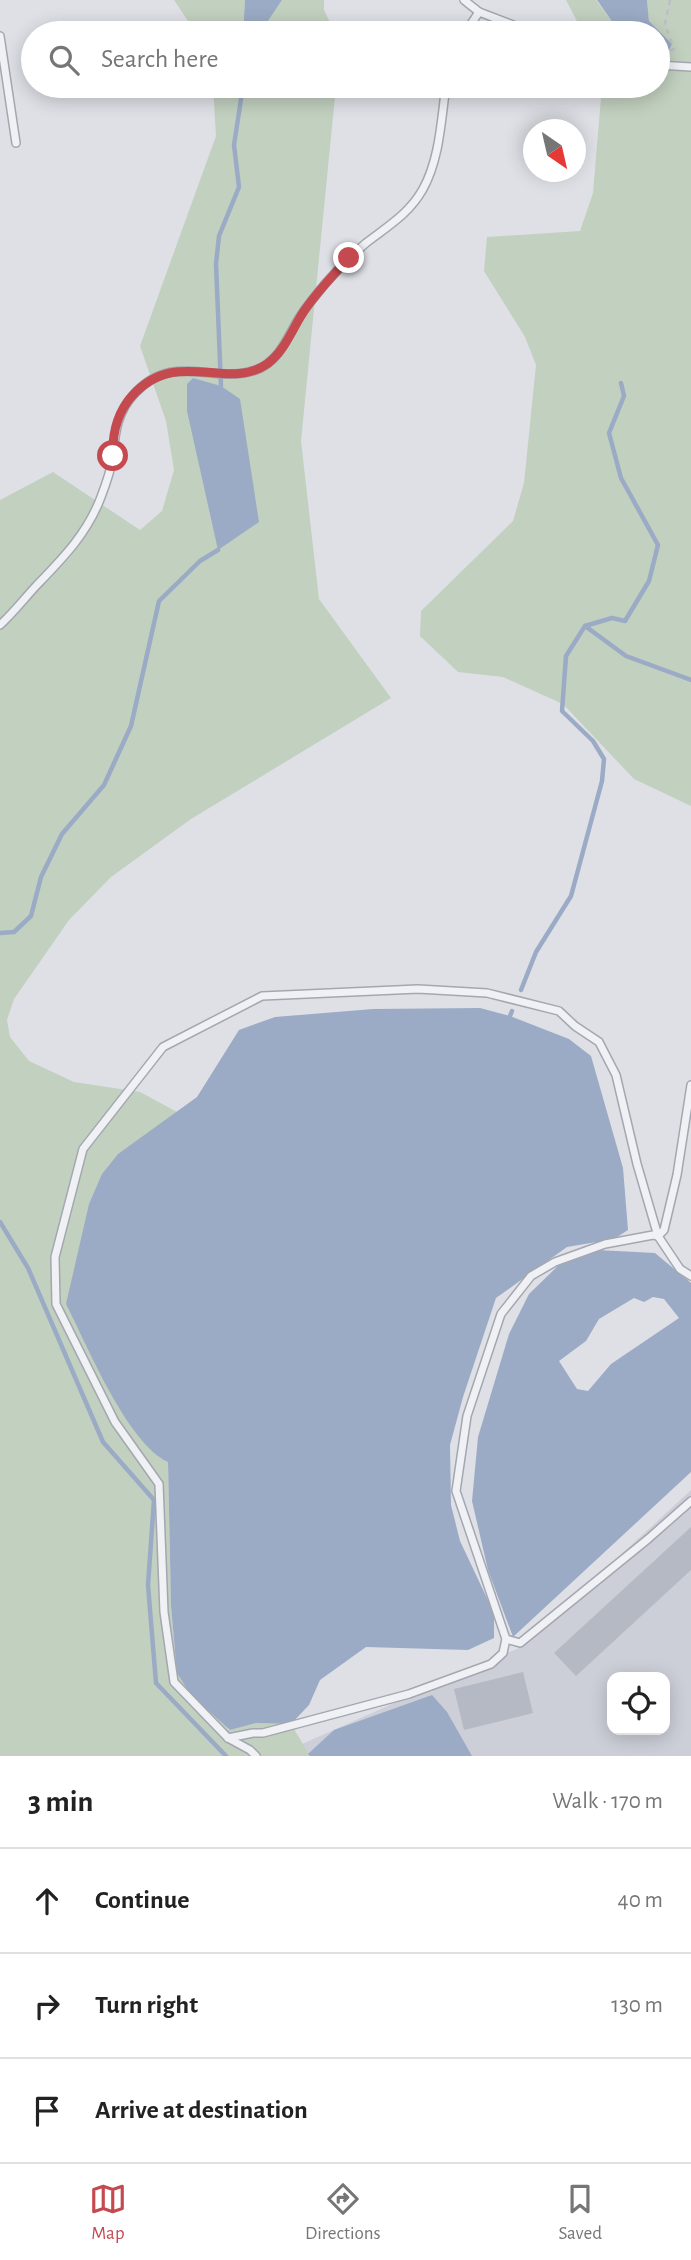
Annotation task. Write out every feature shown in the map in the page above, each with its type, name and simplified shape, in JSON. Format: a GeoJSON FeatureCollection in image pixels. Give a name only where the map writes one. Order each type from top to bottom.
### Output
{"type":"FeatureCollection","features":[{"type":"Feature","properties":{"kind":"lane"},"geometry":{"type":"LineString","coordinates":[[464,0],[479,12],[503,21]]}},
{"type":"Feature","properties":{"kind":"lane"},"geometry":{"type":"LineString","coordinates":[[473,21],[479,12]]}},
{"type":"Feature","properties":{"kind":"lane"},"geometry":{"type":"LineString","coordinates":[[0,36],[16,143]]}},
{"type":"Feature","properties":{"kind":"lane"},"geometry":{"type":"LineString","coordinates":[[670,66],[691,67]]}},
{"type":"Feature","properties":{"kind":"lane"},"geometry":{"type":"LineString","coordinates":[[0,625],[60,564],[87,527],[105,485],[113,456],[117,422],[121,411],[135,393],[153,379],[174,370],[242,372],[257,369],[270,362],[285,345],[309,304],[332,276],[358,250],[394,224],[421,192],[433,164],[444,98]]}},
{"type":"Feature","properties":{"kind":"lane"},"geometry":{"type":"LineString","coordinates":[[256,1756],[228,1738],[174,1682],[164,1612],[159,1484],[116,1422],[56,1304],[55,1257],[83,1149],[163,1047],[262,996],[418,989],[487,993],[559,1011],[599,1042],[616,1075],[637,1164],[659,1236],[680,1269],[691,1276]]}},
{"type":"Feature","properties":{"kind":"lane"},"geometry":{"type":"LineString","coordinates":[[659,1236],[664,1230],[677,1175],[691,1085]]}},
{"type":"Feature","properties":{"kind":"lane"},"geometry":{"type":"LineString","coordinates":[[228,1738],[323,1719],[409,1694],[491,1664],[503,1653],[506,1639],[456,1491],[467,1416],[501,1314],[531,1276],[555,1262],[605,1244],[659,1236]]}},
{"type":"Feature","properties":{"kind":"lane"},"geometry":{"type":"LineString","coordinates":[[506,1639],[520,1643],[546,1624],[691,1501]]}},
{"type":"Feature","properties":{"kind":"path"},"geometry":{"type":"LineString","coordinates":[[666,21],[670,0]]}},
{"type":"Feature","properties":{"kind":"shaded area"},"geometry":{"type":"Polygon","coordinates":[[[691,1490],[691,1756],[275,1756],[521,1647],[691,1490]]]}},
{"type":"Feature","properties":{"kind":"green space"},"geometry":{"type":"Polygon","coordinates":[[[174,0],[245,0],[244,21],[188,21],[174,0]]]}},
{"type":"Feature","properties":{"kind":"green space"},"geometry":{"type":"Polygon","coordinates":[[[282,0],[324,0],[324,10],[329,21],[268,21],[282,0]]]}},
{"type":"Feature","properties":{"kind":"green space"},"geometry":{"type":"Polygon","coordinates":[[[566,0],[596,0],[611,21],[577,21],[566,0]]]}},
{"type":"Feature","properties":{"kind":"green space"},"geometry":{"type":"Polygon","coordinates":[[[647,0],[691,0],[691,806],[634,779],[563,704],[503,677],[458,672],[420,636],[421,611],[513,521],[524,483],[536,365],[525,337],[484,271],[487,237],[580,231],[593,193],[601,98],[670,98],[670,21],[649,21],[647,0]]]}},
{"type":"Feature","properties":{"kind":"green space"},"geometry":{"type":"Polygon","coordinates":[[[214,98],[335,98],[301,441],[319,599],[391,698],[191,819],[111,877],[69,920],[14,999],[7,1020],[10,1037],[29,1061],[74,1082],[140,1092],[179,1113],[118,1154],[168,1462],[171,1606],[175,1650],[229,1730],[256,1723],[291,1724],[310,1756],[0,1756],[0,500],[53,472],[140,530],[162,511],[174,470],[166,421],[140,346],[216,136],[214,98]]]}},
{"type":"Feature","properties":{"kind":"water"},"geometry":{"type":"Polygon","coordinates":[[[245,0],[282,0],[268,21],[244,21],[245,0]]]}},
{"type":"Feature","properties":{"kind":"water"},"geometry":{"type":"Polygon","coordinates":[[[597,0],[647,0],[649,21],[612,21],[597,0]]]}},
{"type":"Feature","properties":{"kind":"water"},"geometry":{"type":"Polygon","coordinates":[[[193,378],[221,386],[240,399],[259,522],[218,550],[187,411],[187,384],[193,378]]]}},
{"type":"Feature","properties":{"kind":"water"},"geometry":{"type":"Polygon","coordinates":[[[480,1008],[510,1016],[569,1039],[591,1056],[623,1168],[628,1230],[614,1239],[567,1247],[496,1298],[463,1397],[450,1445],[451,1505],[460,1541],[494,1613],[494,1638],[468,1650],[366,1647],[320,1680],[309,1705],[291,1724],[256,1723],[230,1730],[191,1695],[177,1673],[171,1606],[168,1462],[138,1435],[123,1414],[66,1304],[89,1204],[102,1174],[118,1154],[197,1097],[239,1030],[275,1017],[373,1009],[480,1008]]]}},
{"type":"Feature","properties":{"kind":"water"},"geometry":{"type":"Polygon","coordinates":[[[597,1250],[655,1253],[691,1283],[691,1472],[513,1637],[488,1570],[472,1501],[478,1437],[509,1334],[529,1294],[564,1260],[597,1250]],[[653,1297],[644,1302],[634,1298],[599,1319],[586,1341],[559,1361],[577,1389],[588,1391],[611,1364],[679,1318],[664,1299],[653,1297]]]}},
{"type":"Feature","properties":{"kind":"water"},"geometry":{"type":"Polygon","coordinates":[[[432,1695],[447,1712],[472,1756],[308,1754],[334,1730],[432,1695]]]}},
{"type":"Feature","properties":{"kind":"building"},"geometry":{"type":"Polygon","coordinates":[[[691,1527],[691,1570],[576,1676],[554,1653],[691,1527]]]}},
{"type":"Feature","properties":{"kind":"building"},"geometry":{"type":"Polygon","coordinates":[[[523,1672],[533,1713],[464,1730],[454,1689],[523,1672]]]}},
{"type":"Feature","properties":{"kind":"waterway"},"geometry":{"type":"LineString","coordinates":[[221,386],[216,264],[219,236],[239,187],[234,145],[241,98]]}},
{"type":"Feature","properties":{"kind":"waterway"},"geometry":{"type":"LineString","coordinates":[[521,990],[536,952],[571,896],[602,781],[604,759],[593,741],[562,711],[566,656],[585,626],[612,618],[625,621],[649,581],[658,545],[621,478],[609,433],[624,396],[621,383]]}},
{"type":"Feature","properties":{"kind":"waterway"},"geometry":{"type":"LineString","coordinates":[[0,933],[14,932],[31,916],[41,877],[62,834],[104,785],[131,726],[159,601],[200,561],[218,550]]}},
{"type":"Feature","properties":{"kind":"waterway"},"geometry":{"type":"LineString","coordinates":[[585,626],[626,656],[691,680]]}},
{"type":"Feature","properties":{"kind":"waterway"},"geometry":{"type":"LineString","coordinates":[[510,1016],[512,1011]]}},
{"type":"Feature","properties":{"kind":"waterway"},"geometry":{"type":"LineString","coordinates":[[0,1222],[28,1268],[103,1442],[154,1500],[148,1585],[156,1683],[226,1756]]}},
{"type":"Feature","properties":{"kind":"route"},"geometry":{"type":"LineString","coordinates":[[113,456],[114,433],[121,411],[143,385],[174,370],[242,372],[257,369],[270,362],[285,345],[309,304],[349,258]]}}]}
